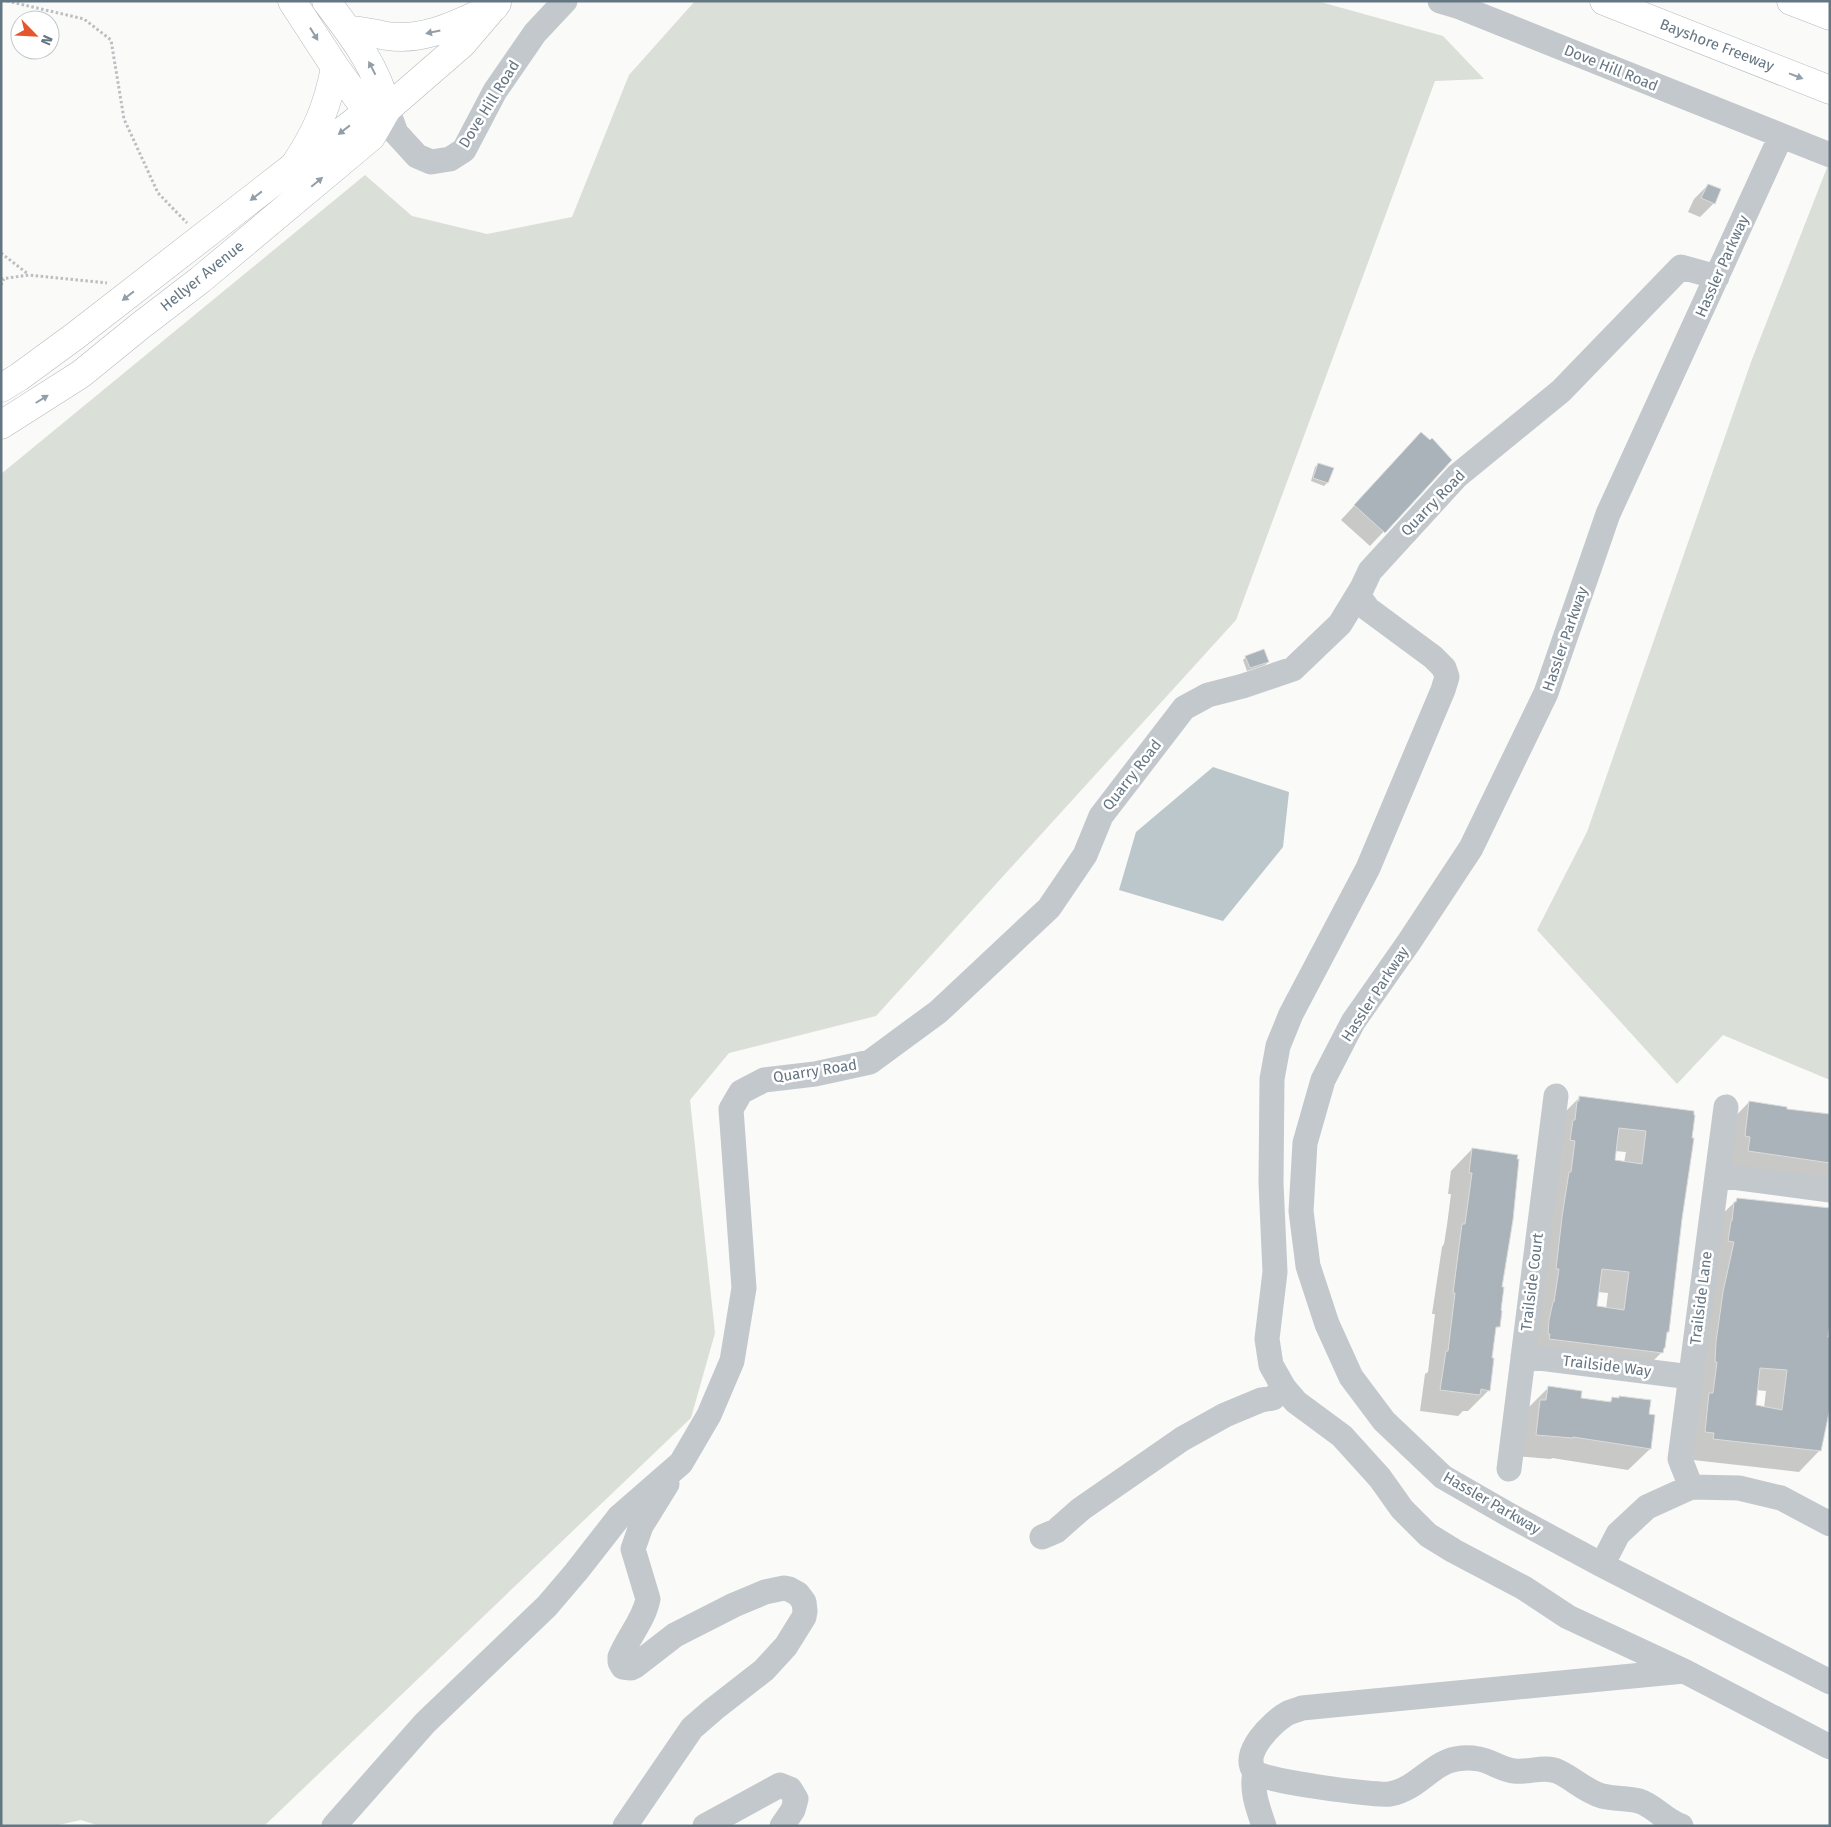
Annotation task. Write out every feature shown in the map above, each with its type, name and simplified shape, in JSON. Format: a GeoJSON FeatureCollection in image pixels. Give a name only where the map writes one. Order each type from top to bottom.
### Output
{"type":"FeatureCollection","features":[{"type":"Feature","properties":{"kind":"main road"},"geometry":{"type":"LineString","coordinates":[[292,1],[335,67],[362,104],[387,109],[382,88],[367,59],[326,1]]}},
{"type":"Feature","properties":{"kind":"main road","name":"Bayshore Freeway"},"geometry":{"type":"LineString","coordinates":[[1604,1],[1830,90]]}},
{"type":"Feature","properties":{"kind":"main road"},"geometry":{"type":"LineString","coordinates":[[1791,1],[1830,16]]}},
{"type":"Feature","properties":{"kind":"main road"},"geometry":{"type":"LineString","coordinates":[[348,30],[363,30],[387,36],[409,37],[448,29],[496,4]]}},
{"type":"Feature","properties":{"kind":"main road","name":"Hellyer Avenue"},"geometry":{"type":"LineString","coordinates":[[1,425],[81,374],[200,280],[370,137],[387,109],[462,44],[496,4]]}},
{"type":"Feature","properties":{"kind":"main road"},"geometry":{"type":"LineString","coordinates":[[294,166],[320,123],[330,94],[335,67]]}},
{"type":"Feature","properties":{"kind":"main road","name":"Hellyer Avenue"},"geometry":{"type":"LineString","coordinates":[[1,388],[75,336],[294,166],[317,151],[358,119],[387,109]]}},
{"type":"Feature","properties":{"kind":"street","name":"Dove Hill Road"},"geometry":{"type":"LineString","coordinates":[[387,109],[396,134],[417,156],[431,162],[450,158],[464,150],[495,91],[534,33],[565,1]]}},
{"type":"Feature","properties":{"kind":"street","name":"Dove Hill Road"},"geometry":{"type":"LineString","coordinates":[[1440,1],[1457,6],[1830,155]]}},
{"type":"Feature","properties":{"kind":"street","name":"Hassler Parkway"},"geometry":{"type":"LineString","coordinates":[[1781,136],[1608,514],[1546,693],[1470,848],[1409,942],[1353,1022],[1323,1080],[1305,1143],[1301,1211],[1308,1266],[1327,1324],[1351,1377],[1384,1421],[1442,1477],[1602,1565],[1830,1682]]}},
{"type":"Feature","properties":{"kind":"street","name":"Quarry Road"},"geometry":{"type":"LineString","coordinates":[[625,1826],[692,1728],[775,1659],[790,1640],[805,1612],[804,1602],[794,1592],[784,1588],[765,1592],[734,1605],[675,1635],[635,1666],[626,1668],[620,1662],[620,1657],[646,1607],[647,1593],[633,1549],[641,1526],[709,1415],[732,1361],[744,1288],[731,1109],[741,1092],[764,1080],[815,1074],[870,1062],[938,1012],[1049,908],[1085,855],[1101,816],[1184,708],[1208,695],[1243,686],[1293,669],[1363,602],[1370,571],[1457,476],[1561,391],[1681,267],[1717,277]]}},
{"type":"Feature","properties":{"kind":"street"},"geometry":{"type":"LineString","coordinates":[[1363,602],[1444,668],[1447,677],[1444,690],[1368,868],[1292,1014],[1278,1046],[1272,1079],[1271,1183],[1274,1272],[1267,1339],[1271,1365],[1284,1388],[1296,1402],[1342,1436],[1380,1478],[1402,1509],[1428,1536],[1524,1588],[1568,1616],[1624,1641],[1830,1747]]}},
{"type":"Feature","properties":{"kind":"street","name":"Trailside Court"},"geometry":{"type":"LineString","coordinates":[[1509,1469],[1556,1096]]}},
{"type":"Feature","properties":{"kind":"street","name":"Trailside Lane"},"geometry":{"type":"LineString","coordinates":[[1691,1487],[1680,1460],[1726,1107]]}},
{"type":"Feature","properties":{"kind":"street"},"geometry":{"type":"LineString","coordinates":[[1717,1175],[1830,1190]]}},
{"type":"Feature","properties":{"kind":"street","name":"Trailside Way"},"geometry":{"type":"LineString","coordinates":[[1523,1356],[1691,1377]]}},
{"type":"Feature","properties":{"kind":"street"},"geometry":{"type":"LineString","coordinates":[[1042,1537],[1056,1531],[1082,1509],[1182,1439],[1225,1415],[1261,1400],[1273,1398],[1284,1388]]}},
{"type":"Feature","properties":{"kind":"street"},"geometry":{"type":"LineString","coordinates":[[334,1826],[425,1723],[547,1606],[619,1517],[681,1463]]}},
{"type":"Feature","properties":{"kind":"street"},"geometry":{"type":"LineString","coordinates":[[1602,1565],[1618,1534],[1647,1507],[1691,1487],[1739,1488],[1780,1498],[1830,1524]]}},
{"type":"Feature","properties":{"kind":"street"},"geometry":{"type":"LineString","coordinates":[[1681,1826],[1639,1801],[1602,1796],[1586,1790],[1558,1772],[1543,1768],[1530,1771],[1513,1771],[1480,1759],[1464,1758],[1449,1760],[1433,1768],[1419,1780],[1389,1794],[1312,1786],[1262,1777],[1255,1772],[1251,1764],[1252,1753],[1258,1742],[1278,1720],[1288,1713],[1302,1708],[1684,1671]]}},
{"type":"Feature","properties":{"kind":"street"},"geometry":{"type":"LineString","coordinates":[[1255,1772],[1253,1782],[1254,1798],[1264,1826]]}},
{"type":"Feature","properties":{"kind":"street"},"geometry":{"type":"LineString","coordinates":[[705,1826],[780,1785],[790,1789],[796,1799],[793,1810],[782,1826]]}},
{"type":"Feature","properties":{"kind":"path"},"geometry":{"type":"LineString","coordinates":[[7,1],[84,19],[111,40],[124,119],[158,193],[188,223]]}},
{"type":"Feature","properties":{"kind":"path"},"geometry":{"type":"LineString","coordinates":[[1,253],[29,275]]}},
{"type":"Feature","properties":{"kind":"path"},"geometry":{"type":"LineString","coordinates":[[1,285],[3,279],[29,275],[108,283],[110,285]]}},
{"type":"Feature","properties":{"kind":"shaded area"},"geometry":{"type":"Polygon","coordinates":[[[695,1],[1317,1],[1443,36],[1484,79],[1435,81],[1236,620],[876,1016],[729,1053],[690,1100],[715,1333],[691,1418],[264,1826],[100,1826],[81,1820],[54,1826],[1,1826],[1,474],[365,175],[412,216],[487,234],[572,217],[629,75],[695,1]]]}},
{"type":"Feature","properties":{"kind":"shaded area"},"geometry":{"type":"Polygon","coordinates":[[[1830,160],[1830,1080],[1723,1035],[1677,1084],[1537,930],[1587,832],[1751,362],[1830,160]]]}},
{"type":"Feature","properties":{"kind":"shaded area"},"geometry":{"type":"Polygon","coordinates":[[[1213,767],[1289,792],[1283,847],[1223,921],[1119,890],[1136,832],[1213,767]]]}},
{"type":"Feature","properties":{"kind":"building"},"geometry":{"type":"Polygon","coordinates":[[[1708,184],[1721,189],[1715,204],[1701,198],[1708,184]]]}},
{"type":"Feature","properties":{"kind":"building"},"geometry":{"type":"Polygon","coordinates":[[[1421,432],[1430,440],[1432,438],[1452,460],[1385,533],[1354,505],[1421,432]]]}},
{"type":"Feature","properties":{"kind":"building"},"geometry":{"type":"Polygon","coordinates":[[[1318,463],[1334,468],[1328,483],[1313,478],[1318,463]]]}},
{"type":"Feature","properties":{"kind":"building"},"geometry":{"type":"Polygon","coordinates":[[[1264,649],[1269,662],[1250,668],[1245,656],[1264,649]]]}},
{"type":"Feature","properties":{"kind":"building"},"geometry":{"type":"Polygon","coordinates":[[[1579,1096],[1694,1111],[1692,1138],[1694,1138],[1682,1219],[1669,1332],[1667,1332],[1663,1353],[1549,1339],[1549,1320],[1559,1269],[1556,1269],[1562,1217],[1575,1141],[1570,1140],[1577,1101],[1579,1101],[1579,1096]],[[1619,1128],[1615,1160],[1642,1164],[1646,1131],[1619,1128]],[[1602,1269],[1597,1306],[1624,1310],[1629,1272],[1602,1269]]]}},
{"type":"Feature","properties":{"kind":"building"},"geometry":{"type":"Polygon","coordinates":[[[1749,1101],[1787,1107],[1787,1109],[1830,1114],[1830,1163],[1748,1151],[1750,1137],[1745,1136],[1749,1101]]]}},
{"type":"Feature","properties":{"kind":"building"},"geometry":{"type":"Polygon","coordinates":[[[1472,1148],[1518,1155],[1517,1159],[1519,1159],[1513,1220],[1502,1287],[1504,1287],[1500,1327],[1496,1327],[1492,1358],[1494,1358],[1490,1391],[1481,1389],[1480,1395],[1440,1390],[1446,1351],[1448,1351],[1462,1224],[1465,1224],[1472,1173],[1469,1173],[1472,1148]]]}},
{"type":"Feature","properties":{"kind":"building"},"geometry":{"type":"Polygon","coordinates":[[[1737,1198],[1830,1208],[1830,1324],[1828,1337],[1830,1337],[1830,1408],[1821,1451],[1713,1439],[1714,1433],[1705,1432],[1709,1393],[1713,1393],[1717,1362],[1715,1362],[1716,1342],[1723,1292],[1734,1242],[1728,1241],[1734,1202],[1736,1202],[1737,1198]],[[1760,1368],[1756,1405],[1782,1410],[1787,1370],[1760,1368]]]}},
{"type":"Feature","properties":{"kind":"building"},"geometry":{"type":"Polygon","coordinates":[[[1548,1386],[1582,1391],[1581,1398],[1611,1402],[1612,1397],[1619,1398],[1619,1396],[1651,1400],[1649,1414],[1655,1415],[1651,1449],[1573,1437],[1536,1435],[1540,1400],[1546,1400],[1548,1386]]]}}]}
